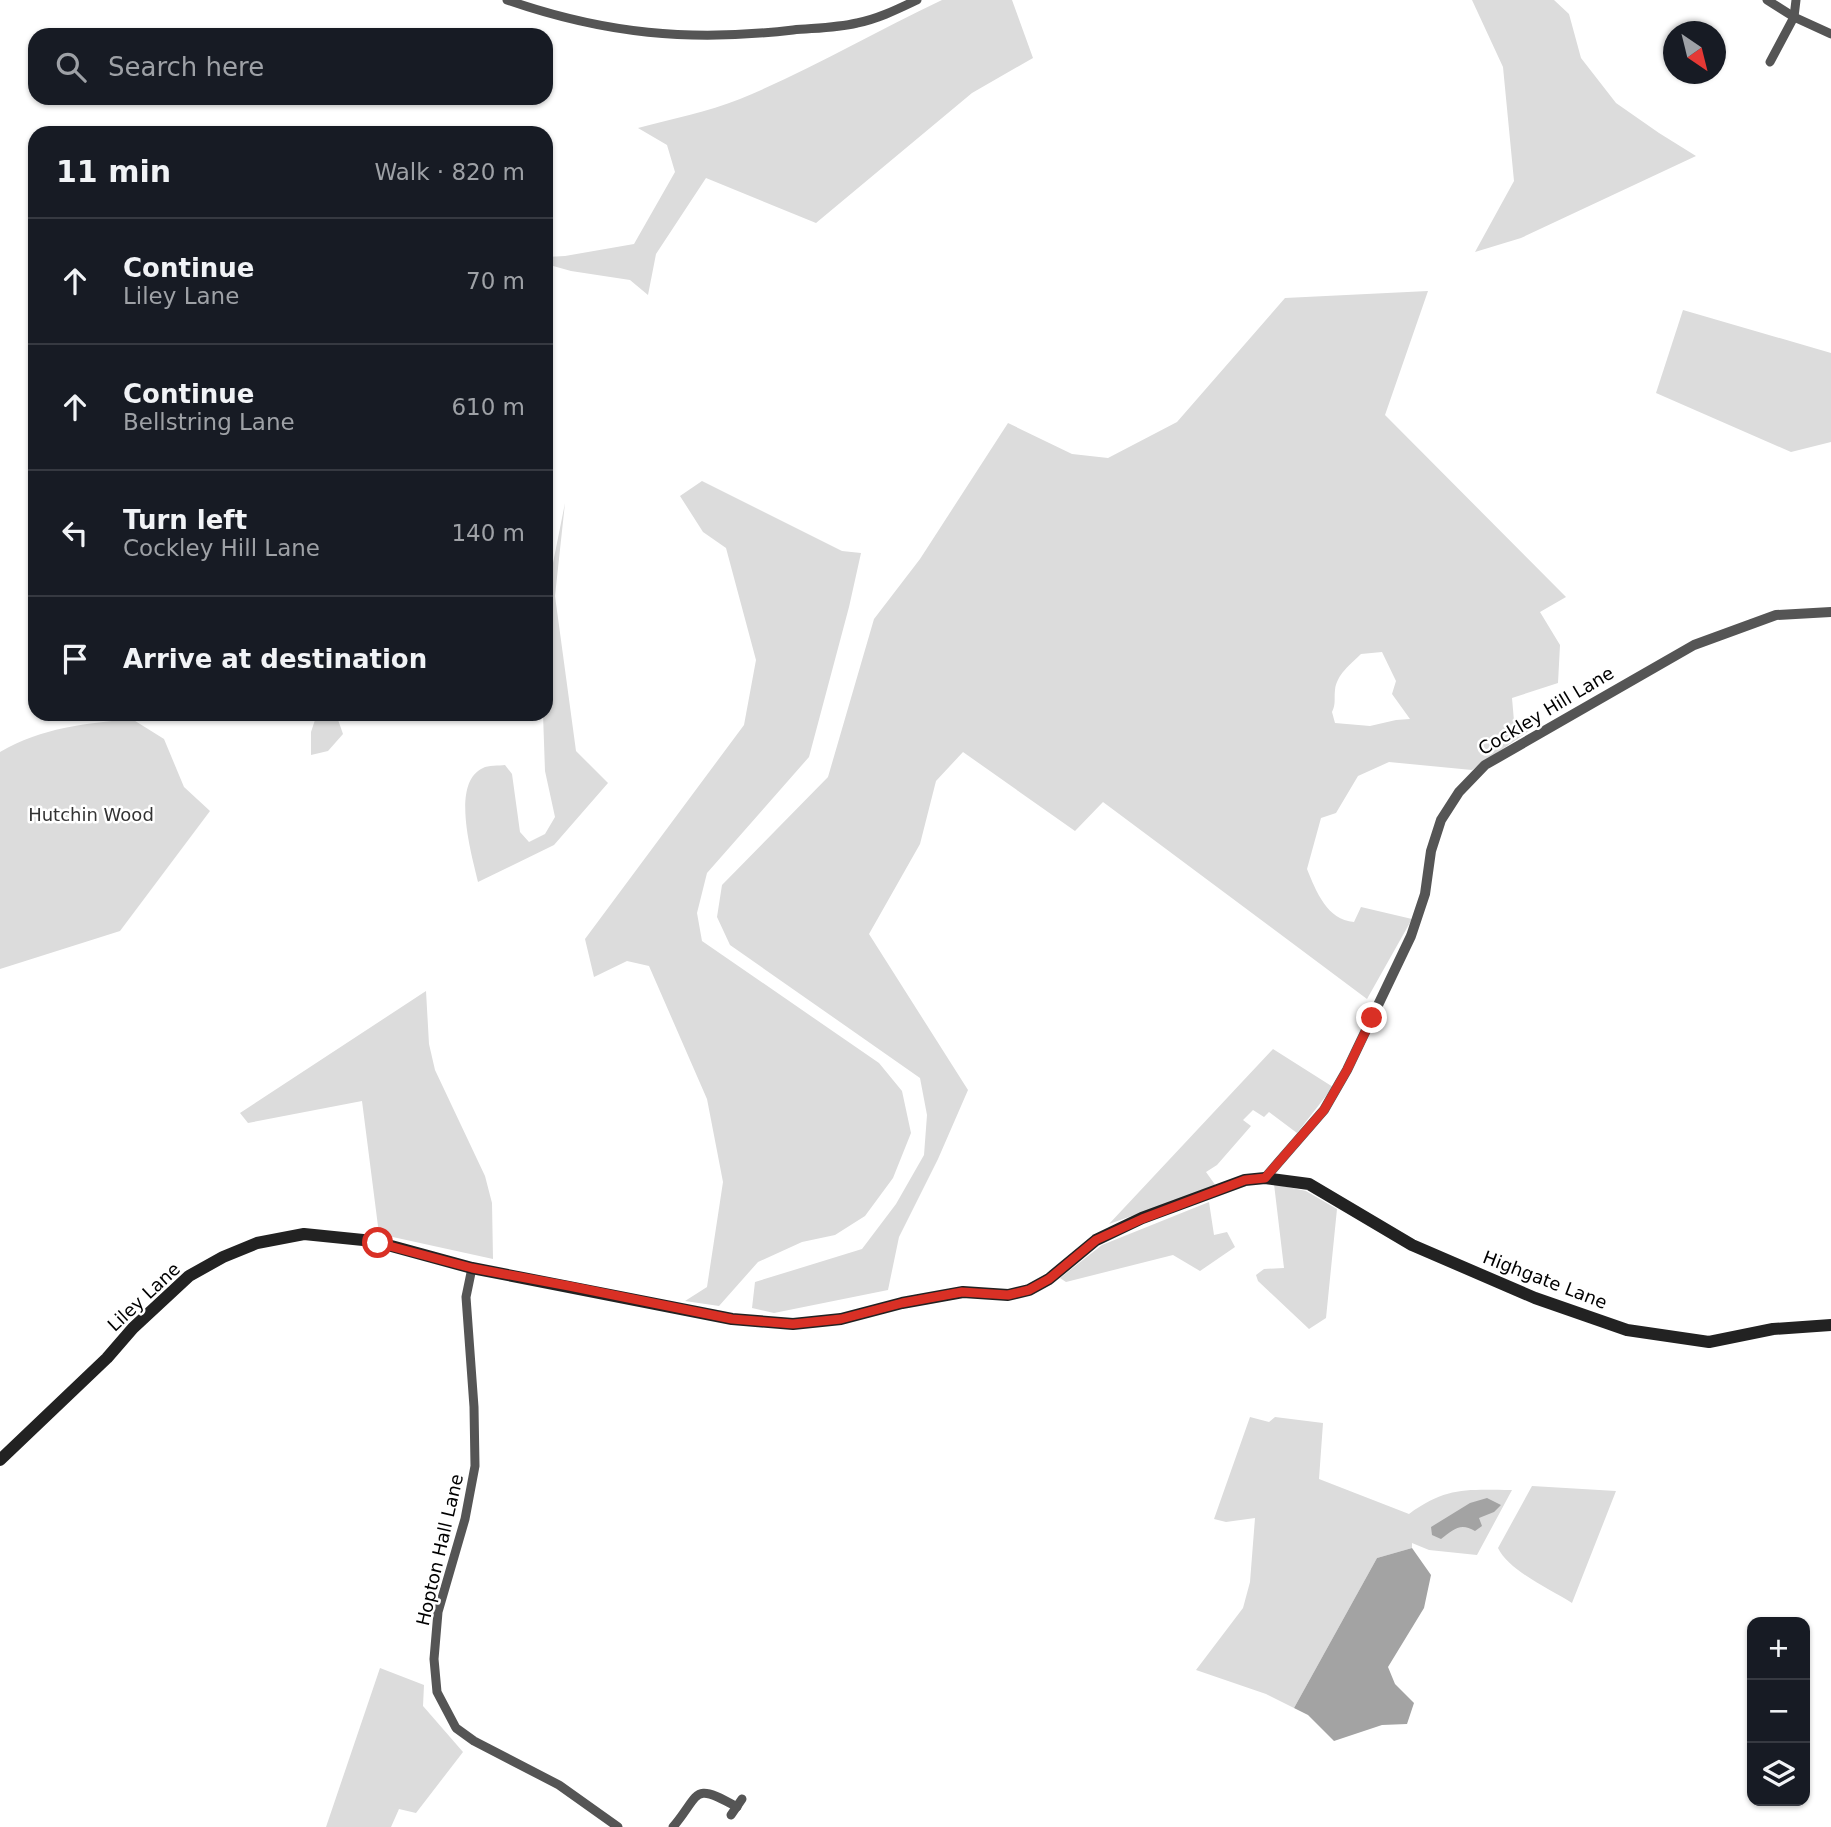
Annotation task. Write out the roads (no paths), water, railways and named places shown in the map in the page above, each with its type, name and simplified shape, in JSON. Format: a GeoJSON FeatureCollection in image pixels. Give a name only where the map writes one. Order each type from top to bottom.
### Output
{"type":"FeatureCollection","features":[{"type":"Feature","properties":{"kind":"main road","name":"Liley Lane"},"geometry":{"type":"LineString","coordinates":[[0,1460],[107,1358],[133,1328],[190,1276],[223,1257],[257,1243],[304,1234],[373,1241],[472,1268],[732,1319],[793,1324],[841,1319],[902,1303],[962,1292],[1008,1295],[1029,1290],[1049,1279],[1096,1240],[1142,1219],[1245,1180],[1265,1178]]}},
{"type":"Feature","properties":{"kind":"main road","name":"Highgate Lane"},"geometry":{"type":"LineString","coordinates":[[1265,1178],[1308,1184],[1412,1245],[1535,1298],[1627,1330],[1709,1342],[1773,1329],[1831,1325]]}},
{"type":"Feature","properties":{"kind":"street"},"geometry":{"type":"LineString","coordinates":[[507,0],[588,23],[639,33],[680,36],[771,33],[856,23],[885,15],[917,0]]}},
{"type":"Feature","properties":{"kind":"street"},"geometry":{"type":"LineString","coordinates":[[1767,0],[1794,17],[1831,34]]}},
{"type":"Feature","properties":{"kind":"street"},"geometry":{"type":"LineString","coordinates":[[1770,62],[1794,17],[1796,0]]}},
{"type":"Feature","properties":{"kind":"street","name":"Cockley Hill Lane"},"geometry":{"type":"LineString","coordinates":[[1265,1178],[1324,1110],[1347,1070],[1411,936],[1425,894],[1431,851],[1441,820],[1459,792],[1485,765],[1694,645],[1776,615],[1831,612]]}},
{"type":"Feature","properties":{"kind":"street","name":"Hopton Hall Lane"},"geometry":{"type":"LineString","coordinates":[[472,1268],[466,1297],[474,1407],[475,1466],[465,1519],[438,1612],[434,1659],[436,1692],[456,1728],[465,1735],[559,1785],[618,1827]]}},
{"type":"Feature","properties":{"kind":"street"},"geometry":{"type":"LineString","coordinates":[[673,1827],[694,1797],[701,1792],[713,1793],[736,1807]]}},
{"type":"Feature","properties":{"kind":"park label","name":"Hutchin Wood"},"geometry":{"type":"Point","coordinates":[91,815]}}]}
